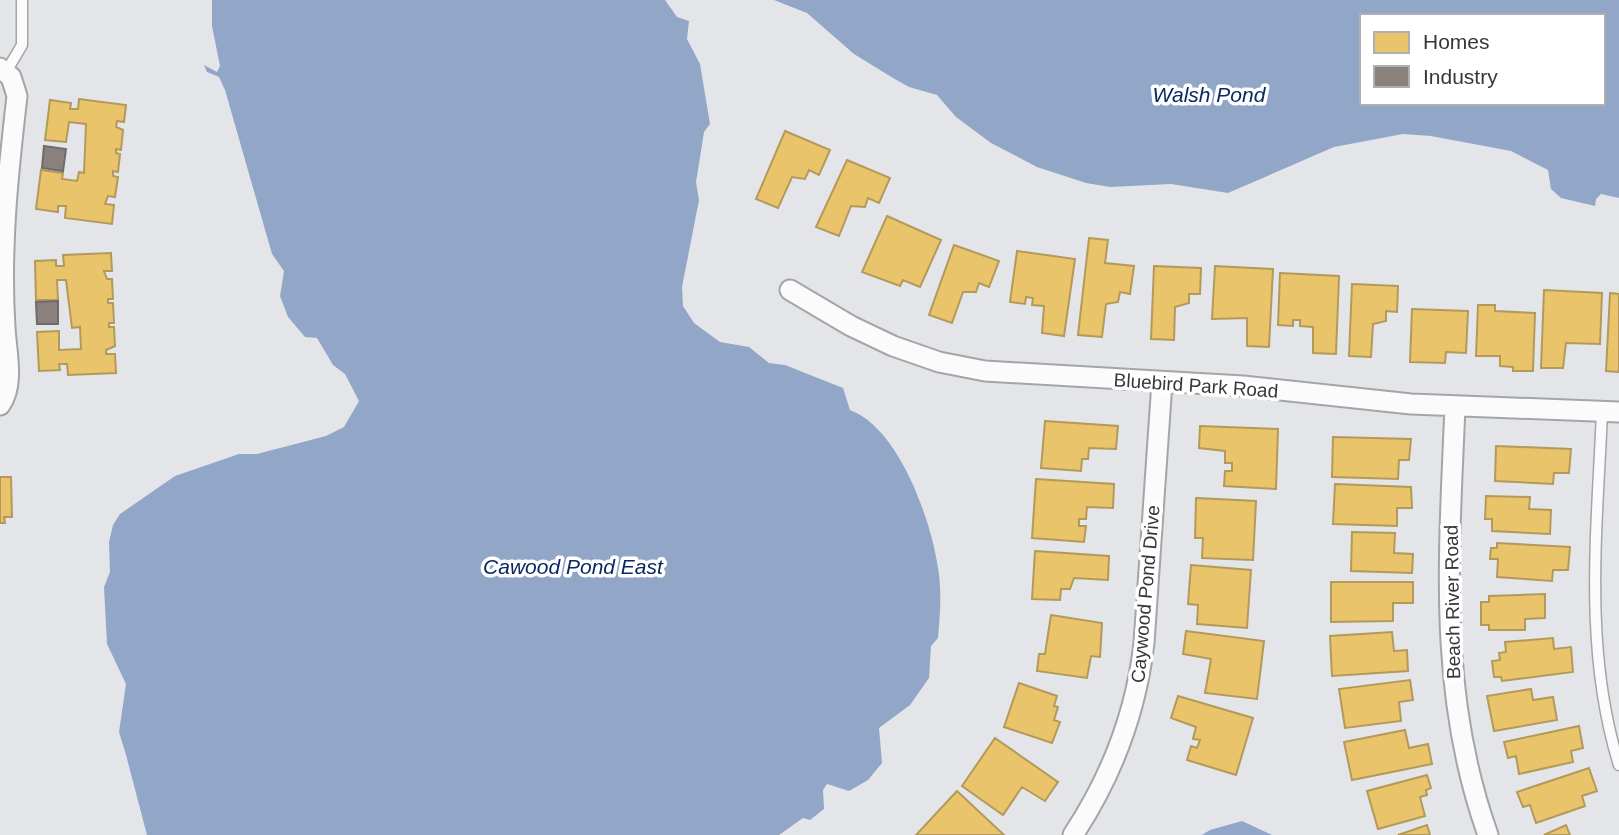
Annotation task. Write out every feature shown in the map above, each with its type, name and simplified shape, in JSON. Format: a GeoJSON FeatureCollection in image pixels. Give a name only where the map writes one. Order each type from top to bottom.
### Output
{"type":"FeatureCollection","features":[{"type":"Feature","properties":{"kind":"street"},"geometry":{"type":"LineString","coordinates":[[0,405],[8,384],[3,291],[4,221],[17,96],[15,82],[3,70]]}},
{"type":"Feature","properties":{"kind":"street","name":"Bluebird Park Road"},"geometry":{"type":"LineString","coordinates":[[790,290],[872,337],[950,364],[1007,374],[1162,382],[1455,406],[1611,412]]}},
{"type":"Feature","properties":{"kind":"street","name":"Caywood Pond Drive"},"geometry":{"type":"LineString","coordinates":[[1073,835],[1115,759],[1138,683],[1144,643],[1162,382]]}},
{"type":"Feature","properties":{"kind":"street","name":"Beach River Road"},"geometry":{"type":"LineString","coordinates":[[1455,406],[1448,578],[1450,666],[1465,756],[1488,835]]}},
{"type":"Feature","properties":{"kind":"lane"},"geometry":{"type":"LineString","coordinates":[[3,70],[22,45],[22,0]]}},
{"type":"Feature","properties":{"kind":"lane"},"geometry":{"type":"LineString","coordinates":[[1611,412],[1594,577],[1595,639],[1605,709],[1619,765]]}},
{"type":"Feature","properties":{"kind":"water","name":"Cawood Pond East"},"geometry":{"type":"Polygon","coordinates":[[[212,0],[665,0],[677,17],[689,21],[687,39],[700,64],[710,124],[704,132],[696,182],[699,200],[682,287],[683,306],[694,323],[720,342],[749,347],[769,363],[785,365],[843,388],[850,410],[868,420],[898,455],[920,502],[934,548],[939,577],[940,612],[938,638],[931,646],[929,678],[910,705],[879,728],[882,763],[868,780],[849,791],[827,784],[823,790],[824,809],[810,820],[803,818],[779,835],[147,835],[119,732],[126,684],[107,644],[104,587],[110,572],[109,542],[113,525],[120,514],[175,476],[239,454],[257,454],[326,436],[344,427],[359,401],[345,374],[333,365],[317,338],[305,337],[288,317],[280,296],[284,271],[272,254],[225,90],[219,77],[207,72],[204,65],[217,72],[220,66],[212,26],[212,0]]]}},
{"type":"Feature","properties":{"kind":"water","name":"Walsh Pond"},"geometry":{"type":"Polygon","coordinates":[[[774,0],[1619,0],[1619,198],[1601,194],[1596,199],[1595,206],[1561,198],[1551,189],[1548,170],[1511,151],[1431,136],[1403,134],[1334,147],[1228,193],[1171,184],[1110,187],[1086,183],[1037,167],[991,143],[956,117],[937,95],[909,87],[854,54],[807,13],[774,0]]]}},
{"type":"Feature","properties":{"kind":"water"},"geometry":{"type":"Polygon","coordinates":[[[1242,821],[1272,835],[1202,835],[1210,830],[1242,821]]]}},
{"type":"Feature","properties":{"kind":"building: Homes"},"geometry":{"type":"Polygon","coordinates":[[[79,99],[126,105],[124,122],[117,121],[116,127],[123,130],[121,150],[116,149],[116,153],[120,154],[118,172],[113,171],[113,176],[118,177],[115,197],[108,196],[105,204],[114,205],[112,224],[65,218],[66,206],[58,206],[58,212],[36,209],[41,170],[63,173],[62,179],[77,181],[79,172],[84,173],[86,124],[69,122],[66,142],[45,140],[50,100],[71,103],[70,109],[78,109],[79,99]]]}},
{"type":"Feature","properties":{"kind":"building: Homes"},"geometry":{"type":"Polygon","coordinates":[[[785,131],[830,150],[819,175],[809,170],[805,179],[792,177],[778,208],[756,199],[785,131]]]}},
{"type":"Feature","properties":{"kind":"building: Homes"},"geometry":{"type":"Polygon","coordinates":[[[847,160],[890,178],[879,203],[868,198],[865,207],[851,206],[839,236],[816,227],[847,160]]]}},
{"type":"Feature","properties":{"kind":"building: Homes"},"geometry":{"type":"Polygon","coordinates":[[[887,216],[941,240],[920,287],[903,280],[900,286],[862,272],[887,216]]]}},
{"type":"Feature","properties":{"kind":"building: Homes"},"geometry":{"type":"Polygon","coordinates":[[[1089,238],[1108,240],[1105,263],[1134,266],[1130,294],[1120,292],[1118,302],[1106,304],[1102,337],[1078,335],[1089,238]]]}},
{"type":"Feature","properties":{"kind":"building: Homes"},"geometry":{"type":"Polygon","coordinates":[[[954,245],[999,261],[989,287],[979,283],[976,292],[963,292],[952,323],[929,315],[954,245]]]}},
{"type":"Feature","properties":{"kind":"building: Homes"},"geometry":{"type":"Polygon","coordinates":[[[1017,251],[1075,259],[1064,336],[1042,333],[1044,306],[1032,305],[1033,298],[1026,297],[1025,304],[1010,302],[1017,251]]]}},
{"type":"Feature","properties":{"kind":"building: Homes"},"geometry":{"type":"Polygon","coordinates":[[[111,253],[112,271],[104,271],[107,279],[112,279],[113,299],[108,299],[108,303],[113,303],[114,323],[109,323],[109,327],[114,327],[115,346],[106,350],[106,354],[115,354],[116,373],[68,375],[67,364],[59,364],[60,370],[39,371],[37,332],[59,331],[59,350],[81,349],[80,327],[72,328],[66,280],[57,280],[58,300],[36,300],[35,261],[56,260],[56,266],[64,266],[63,255],[111,253]]]}},
{"type":"Feature","properties":{"kind":"building: Homes"},"geometry":{"type":"Polygon","coordinates":[[[1154,266],[1201,268],[1200,294],[1189,294],[1189,303],[1175,307],[1174,340],[1151,339],[1154,266]]]}},
{"type":"Feature","properties":{"kind":"building: Homes"},"geometry":{"type":"Polygon","coordinates":[[[1215,266],[1273,269],[1269,347],[1247,346],[1247,318],[1212,319],[1215,266]]]}},
{"type":"Feature","properties":{"kind":"building: Homes"},"geometry":{"type":"Polygon","coordinates":[[[1280,273],[1339,276],[1336,354],[1313,353],[1313,327],[1300,326],[1300,320],[1293,320],[1293,326],[1278,325],[1280,273]]]}},
{"type":"Feature","properties":{"kind":"building: Homes"},"geometry":{"type":"Polygon","coordinates":[[[1352,284],[1398,286],[1397,312],[1386,311],[1386,321],[1373,324],[1371,357],[1349,356],[1352,284]]]}},
{"type":"Feature","properties":{"kind":"building: Homes"},"geometry":{"type":"Polygon","coordinates":[[[1544,290],[1602,293],[1600,344],[1566,343],[1563,368],[1541,368],[1544,290]]]}},
{"type":"Feature","properties":{"kind":"building: Homes"},"geometry":{"type":"Polygon","coordinates":[[[1610,293],[1619,294],[1619,372],[1606,371],[1610,293]]]}},
{"type":"Feature","properties":{"kind":"building: Homes"},"geometry":{"type":"Polygon","coordinates":[[[1478,305],[1495,305],[1495,311],[1535,313],[1533,371],[1513,371],[1513,367],[1500,366],[1500,356],[1476,356],[1478,305]]]}},
{"type":"Feature","properties":{"kind":"building: Homes"},"geometry":{"type":"Polygon","coordinates":[[[1412,309],[1468,311],[1466,353],[1446,352],[1445,363],[1410,362],[1412,309]]]}},
{"type":"Feature","properties":{"kind":"building: Homes"},"geometry":{"type":"Polygon","coordinates":[[[1045,421],[1118,426],[1116,449],[1089,448],[1088,459],[1082,459],[1081,471],[1041,468],[1045,421]]]}},
{"type":"Feature","properties":{"kind":"building: Homes"},"geometry":{"type":"Polygon","coordinates":[[[1200,426],[1278,429],[1276,489],[1224,486],[1225,471],[1232,471],[1232,463],[1225,463],[1225,451],[1199,448],[1200,426]]]}},
{"type":"Feature","properties":{"kind":"building: Homes"},"geometry":{"type":"Polygon","coordinates":[[[1333,437],[1411,439],[1409,460],[1399,460],[1398,479],[1332,477],[1333,437]]]}},
{"type":"Feature","properties":{"kind":"building: Homes"},"geometry":{"type":"Polygon","coordinates":[[[1496,446],[1571,449],[1569,473],[1554,473],[1553,484],[1495,481],[1496,446]]]}},
{"type":"Feature","properties":{"kind":"building: Homes"},"geometry":{"type":"Polygon","coordinates":[[[0,477],[11,477],[12,517],[4,517],[5,523],[0,523],[0,477]]]}},
{"type":"Feature","properties":{"kind":"building: Homes"},"geometry":{"type":"Polygon","coordinates":[[[1036,479],[1114,484],[1113,508],[1087,507],[1086,519],[1079,519],[1079,526],[1086,526],[1084,542],[1032,538],[1036,479]]]}},
{"type":"Feature","properties":{"kind":"building: Homes"},"geometry":{"type":"Polygon","coordinates":[[[1335,484],[1411,487],[1412,508],[1397,508],[1397,526],[1333,524],[1335,484]]]}},
{"type":"Feature","properties":{"kind":"building: Homes"},"geometry":{"type":"Polygon","coordinates":[[[1486,496],[1530,497],[1529,509],[1551,510],[1550,534],[1492,531],[1492,519],[1485,519],[1486,496]]]}},
{"type":"Feature","properties":{"kind":"building: Homes"},"geometry":{"type":"Polygon","coordinates":[[[1196,498],[1256,501],[1253,560],[1202,558],[1203,538],[1195,538],[1196,498]]]}},
{"type":"Feature","properties":{"kind":"building: Homes"},"geometry":{"type":"Polygon","coordinates":[[[1352,532],[1395,533],[1394,553],[1413,554],[1412,573],[1351,571],[1352,532]]]}},
{"type":"Feature","properties":{"kind":"building: Homes"},"geometry":{"type":"Polygon","coordinates":[[[1497,543],[1570,547],[1568,570],[1553,570],[1552,581],[1497,577],[1498,559],[1490,559],[1491,548],[1497,548],[1497,543]]]}},
{"type":"Feature","properties":{"kind":"building: Homes"},"geometry":{"type":"Polygon","coordinates":[[[1035,551],[1109,556],[1108,580],[1074,578],[1070,589],[1061,589],[1060,600],[1032,599],[1035,551]]]}},
{"type":"Feature","properties":{"kind":"building: Homes"},"geometry":{"type":"Polygon","coordinates":[[[1191,565],[1251,570],[1247,628],[1197,624],[1198,605],[1188,604],[1191,565]]]}},
{"type":"Feature","properties":{"kind":"building: Homes"},"geometry":{"type":"Polygon","coordinates":[[[1331,582],[1413,582],[1413,603],[1393,603],[1393,621],[1331,622],[1331,582]]]}},
{"type":"Feature","properties":{"kind":"building: Homes"},"geometry":{"type":"Polygon","coordinates":[[[1545,594],[1545,618],[1525,619],[1525,630],[1489,630],[1489,625],[1481,625],[1481,602],[1489,602],[1489,596],[1545,594]]]}},
{"type":"Feature","properties":{"kind":"building: Homes"},"geometry":{"type":"Polygon","coordinates":[[[1051,615],[1102,623],[1100,657],[1091,656],[1087,678],[1037,671],[1039,654],[1045,654],[1051,615]]]}},
{"type":"Feature","properties":{"kind":"building: Homes"},"geometry":{"type":"Polygon","coordinates":[[[1186,631],[1264,641],[1257,699],[1205,693],[1211,659],[1183,654],[1186,631]]]}},
{"type":"Feature","properties":{"kind":"building: Homes"},"geometry":{"type":"Polygon","coordinates":[[[1392,632],[1394,651],[1407,650],[1408,671],[1332,676],[1330,636],[1392,632]]]}},
{"type":"Feature","properties":{"kind":"building: Homes"},"geometry":{"type":"Polygon","coordinates":[[[1553,638],[1554,649],[1571,647],[1573,672],[1502,681],[1501,677],[1494,677],[1492,661],[1500,660],[1499,653],[1506,652],[1505,642],[1553,638]]]}},
{"type":"Feature","properties":{"kind":"building: Homes"},"geometry":{"type":"Polygon","coordinates":[[[1410,680],[1413,700],[1399,702],[1401,721],[1345,728],[1339,689],[1410,680]]]}},
{"type":"Feature","properties":{"kind":"building: Homes"},"geometry":{"type":"Polygon","coordinates":[[[1019,683],[1057,696],[1054,706],[1058,707],[1054,720],[1060,722],[1052,743],[1004,727],[1019,683]]]}},
{"type":"Feature","properties":{"kind":"building: Homes"},"geometry":{"type":"Polygon","coordinates":[[[1531,689],[1533,700],[1553,697],[1557,720],[1494,731],[1487,696],[1531,689]]]}},
{"type":"Feature","properties":{"kind":"building: Homes"},"geometry":{"type":"Polygon","coordinates":[[[1178,696],[1253,718],[1236,775],[1187,760],[1191,746],[1197,748],[1200,740],[1193,739],[1196,727],[1171,718],[1178,696]]]}},
{"type":"Feature","properties":{"kind":"building: Homes"},"geometry":{"type":"Polygon","coordinates":[[[1579,726],[1583,748],[1571,751],[1573,762],[1519,774],[1516,756],[1508,758],[1504,742],[1579,726]]]}},
{"type":"Feature","properties":{"kind":"building: Homes"},"geometry":{"type":"Polygon","coordinates":[[[1405,730],[1409,748],[1428,744],[1432,764],[1352,780],[1344,742],[1405,730]]]}},
{"type":"Feature","properties":{"kind":"building: Homes"},"geometry":{"type":"Polygon","coordinates":[[[995,738],[1058,782],[1045,801],[1022,787],[1003,815],[962,786],[995,738]]]}},
{"type":"Feature","properties":{"kind":"building: Homes"},"geometry":{"type":"Polygon","coordinates":[[[1589,768],[1597,791],[1582,796],[1585,806],[1536,823],[1530,805],[1523,807],[1517,792],[1589,768]]]}},
{"type":"Feature","properties":{"kind":"building: Homes"},"geometry":{"type":"Polygon","coordinates":[[[1427,775],[1431,788],[1426,790],[1427,795],[1420,797],[1425,816],[1378,829],[1367,791],[1427,775]]]}},
{"type":"Feature","properties":{"kind":"building: Homes"},"geometry":{"type":"Polygon","coordinates":[[[957,791],[1004,835],[916,835],[957,791]]]}},
{"type":"Feature","properties":{"kind":"building: Homes"},"geometry":{"type":"Polygon","coordinates":[[[1427,825],[1430,835],[1398,835],[1427,825]]]}},
{"type":"Feature","properties":{"kind":"building: Homes"},"geometry":{"type":"Polygon","coordinates":[[[1566,825],[1570,835],[1544,835],[1566,825]]]}},
{"type":"Feature","properties":{"kind":"building: Industry"},"geometry":{"type":"Polygon","coordinates":[[[44,146],[66,149],[63,171],[42,168],[44,146]]]}},
{"type":"Feature","properties":{"kind":"building: Industry"},"geometry":{"type":"Polygon","coordinates":[[[58,301],[58,324],[37,324],[36,302],[58,301]]]}}]}
